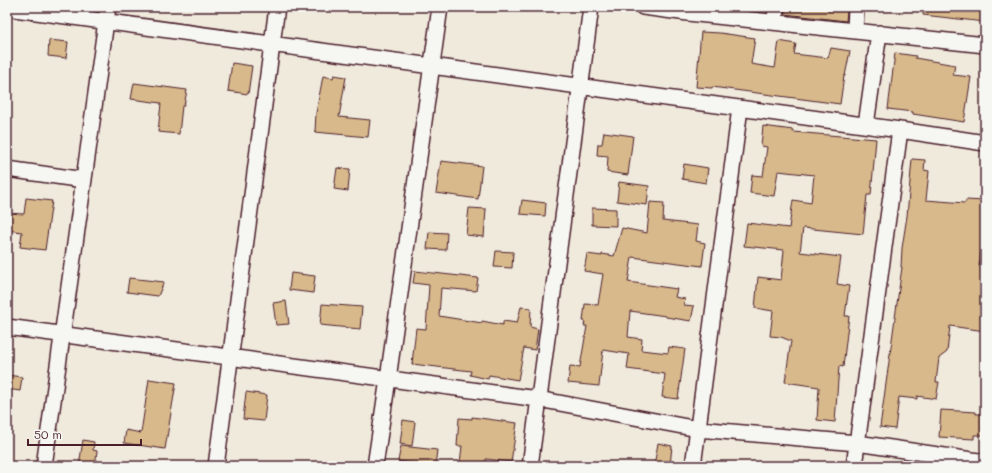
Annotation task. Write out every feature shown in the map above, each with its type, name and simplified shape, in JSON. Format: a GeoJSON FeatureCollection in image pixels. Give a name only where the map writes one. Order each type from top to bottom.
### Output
{"type":"FeatureCollection","features":[{"type":"Feature","properties":{"kind":"street"},"geometry":{"type":"LineString","coordinates":[[216,466],[277,7]]}},
{"type":"Feature","properties":{"kind":"street"},"geometry":{"type":"LineString","coordinates":[[375,466],[440,7]]}},
{"type":"Feature","properties":{"kind":"street"},"geometry":{"type":"LineString","coordinates":[[530,466],[591,7]]}},
{"type":"Feature","properties":{"kind":"street"},"geometry":{"type":"LineString","coordinates":[[643,7],[689,10],[775,22],[985,45]]}},
{"type":"Feature","properties":{"kind":"street"},"geometry":{"type":"LineString","coordinates":[[775,22],[776,7]]}},
{"type":"Feature","properties":{"kind":"street"},"geometry":{"type":"LineString","coordinates":[[855,31],[856,7]]}},
{"type":"Feature","properties":{"kind":"street"},"geometry":{"type":"LineString","coordinates":[[7,8],[106,14],[272,45],[866,125],[985,144]]}},
{"type":"Feature","properties":{"kind":"street"},"geometry":{"type":"LineString","coordinates":[[44,466],[106,14]]}},
{"type":"Feature","properties":{"kind":"street"},"geometry":{"type":"LineString","coordinates":[[866,125],[879,33]]}},
{"type":"Feature","properties":{"kind":"street"},"geometry":{"type":"LineString","coordinates":[[692,466],[740,108]]}},
{"type":"Feature","properties":{"kind":"street"},"geometry":{"type":"LineString","coordinates":[[854,466],[900,130]]}},
{"type":"Feature","properties":{"kind":"street"},"geometry":{"type":"LineString","coordinates":[[7,169],[84,180]]}},
{"type":"Feature","properties":{"kind":"street"},"geometry":{"type":"LineString","coordinates":[[7,327],[538,399],[698,429],[857,443],[985,462]]}},
{"type":"Feature","properties":{"kind":"building"},"geometry":{"type":"Polygon","coordinates":[[[785,7],[836,7],[836,9],[847,11],[846,21],[785,14],[785,7]]]}},
{"type":"Feature","properties":{"kind":"building"},"geometry":{"type":"Polygon","coordinates":[[[924,7],[985,7],[985,22],[923,15],[924,7]]]}},
{"type":"Feature","properties":{"kind":"building"},"geometry":{"type":"Polygon","coordinates":[[[701,32],[755,38],[751,64],[775,68],[779,41],[796,44],[794,54],[828,58],[831,48],[850,51],[844,76],[840,104],[712,87],[696,87],[701,32]]]}},
{"type":"Feature","properties":{"kind":"building"},"geometry":{"type":"Polygon","coordinates":[[[49,40],[68,42],[66,58],[48,56],[49,40]]]}},
{"type":"Feature","properties":{"kind":"building"},"geometry":{"type":"Polygon","coordinates":[[[895,53],[955,65],[953,75],[971,77],[964,122],[913,114],[913,112],[888,109],[895,53]]]}},
{"type":"Feature","properties":{"kind":"building"},"geometry":{"type":"Polygon","coordinates":[[[232,63],[252,66],[248,94],[228,91],[232,63]]]}},
{"type":"Feature","properties":{"kind":"building"},"geometry":{"type":"Polygon","coordinates":[[[334,75],[346,77],[339,117],[370,120],[368,137],[315,132],[316,113],[323,76],[333,78],[334,75]]]}},
{"type":"Feature","properties":{"kind":"building"},"geometry":{"type":"Polygon","coordinates":[[[134,83],[187,90],[184,106],[182,106],[179,134],[158,132],[161,103],[131,99],[134,83]]]}},
{"type":"Feature","properties":{"kind":"building"},"geometry":{"type":"Polygon","coordinates":[[[763,126],[793,130],[793,132],[876,139],[871,195],[867,195],[863,234],[803,228],[800,252],[841,257],[837,284],[849,286],[845,316],[849,316],[843,367],[839,366],[835,422],[817,420],[819,387],[785,382],[791,341],[781,337],[770,336],[773,311],[755,308],[758,277],[781,280],[784,250],[744,246],[747,223],[789,228],[793,200],[811,203],[814,175],[778,171],[774,196],[750,193],[752,175],[763,176],[767,147],[761,146],[763,126]]]}},
{"type":"Feature","properties":{"kind":"building"},"geometry":{"type":"Polygon","coordinates":[[[604,132],[633,136],[628,175],[607,172],[608,156],[597,155],[598,144],[602,144],[604,132]]]}},
{"type":"Feature","properties":{"kind":"building"},"geometry":{"type":"Polygon","coordinates":[[[912,159],[925,160],[924,170],[929,171],[926,200],[965,203],[966,200],[985,201],[985,227],[979,266],[985,266],[985,331],[950,326],[947,352],[939,358],[936,382],[939,382],[936,399],[917,396],[917,399],[899,397],[895,429],[880,427],[902,267],[902,248],[907,216],[912,159]]]}},
{"type":"Feature","properties":{"kind":"building"},"geometry":{"type":"Polygon","coordinates":[[[441,161],[482,166],[478,199],[436,193],[441,161]]]}},
{"type":"Feature","properties":{"kind":"building"},"geometry":{"type":"Polygon","coordinates":[[[684,164],[708,168],[706,183],[682,179],[684,164]]]}},
{"type":"Feature","properties":{"kind":"building"},"geometry":{"type":"Polygon","coordinates":[[[337,168],[350,169],[348,191],[334,189],[337,168]]]}},
{"type":"Feature","properties":{"kind":"building"},"geometry":{"type":"Polygon","coordinates":[[[619,182],[649,186],[647,205],[617,201],[619,182]]]}},
{"type":"Feature","properties":{"kind":"building"},"geometry":{"type":"Polygon","coordinates":[[[26,198],[52,201],[45,250],[20,247],[22,232],[7,230],[7,213],[24,214],[26,198]]]}},
{"type":"Feature","properties":{"kind":"building"},"geometry":{"type":"Polygon","coordinates":[[[522,200],[546,203],[545,216],[520,214],[522,200]]]}},
{"type":"Feature","properties":{"kind":"building"},"geometry":{"type":"Polygon","coordinates":[[[650,202],[664,203],[663,221],[698,225],[696,241],[705,243],[702,266],[632,257],[628,282],[677,289],[675,297],[685,299],[684,305],[694,306],[691,321],[630,311],[628,337],[642,339],[641,350],[668,353],[669,347],[685,349],[678,399],[662,397],[665,374],[627,369],[629,354],[603,350],[599,386],[568,383],[570,366],[580,367],[587,326],[584,326],[585,321],[583,321],[585,304],[598,305],[603,274],[584,271],[587,254],[614,256],[622,228],[647,233],[650,202]]]}},
{"type":"Feature","properties":{"kind":"building"},"geometry":{"type":"Polygon","coordinates":[[[469,208],[486,209],[484,237],[466,235],[469,208]]]}},
{"type":"Feature","properties":{"kind":"building"},"geometry":{"type":"Polygon","coordinates":[[[592,208],[616,209],[616,226],[592,225],[592,208]]]}},
{"type":"Feature","properties":{"kind":"building"},"geometry":{"type":"Polygon","coordinates":[[[429,232],[447,233],[446,250],[427,249],[429,232]]]}},
{"type":"Feature","properties":{"kind":"building"},"geometry":{"type":"Polygon","coordinates":[[[496,251],[513,252],[512,268],[494,267],[496,251]]]}},
{"type":"Feature","properties":{"kind":"building"},"geometry":{"type":"Polygon","coordinates":[[[415,271],[478,278],[476,291],[441,288],[439,316],[503,325],[503,321],[517,323],[521,307],[531,308],[530,327],[538,329],[535,350],[524,348],[518,380],[489,375],[488,379],[470,375],[471,371],[412,364],[416,328],[426,329],[429,285],[413,283],[415,271]]]}},
{"type":"Feature","properties":{"kind":"building"},"geometry":{"type":"Polygon","coordinates":[[[291,273],[315,276],[313,293],[289,290],[291,273]]]}},
{"type":"Feature","properties":{"kind":"building"},"geometry":{"type":"Polygon","coordinates":[[[129,278],[164,282],[158,296],[127,292],[129,278]]]}},
{"type":"Feature","properties":{"kind":"building"},"geometry":{"type":"Polygon","coordinates":[[[286,301],[289,324],[276,325],[273,303],[286,301]]]}},
{"type":"Feature","properties":{"kind":"building"},"geometry":{"type":"Polygon","coordinates":[[[322,304],[362,307],[360,329],[320,325],[322,304]]]}},
{"type":"Feature","properties":{"kind":"building"},"geometry":{"type":"Polygon","coordinates":[[[7,375],[22,377],[20,391],[7,389],[7,375]]]}},
{"type":"Feature","properties":{"kind":"building"},"geometry":{"type":"Polygon","coordinates":[[[149,379],[176,383],[165,449],[124,443],[126,430],[141,433],[149,379]]]}},
{"type":"Feature","properties":{"kind":"building"},"geometry":{"type":"Polygon","coordinates":[[[246,392],[267,395],[264,421],[243,419],[246,392]]]}},
{"type":"Feature","properties":{"kind":"building"},"geometry":{"type":"Polygon","coordinates":[[[941,410],[985,414],[985,435],[974,435],[974,439],[939,437],[941,410]]]}},
{"type":"Feature","properties":{"kind":"building"},"geometry":{"type":"Polygon","coordinates":[[[472,417],[517,423],[511,462],[486,459],[485,466],[460,463],[462,446],[457,446],[459,418],[472,419],[472,417]]]}},
{"type":"Feature","properties":{"kind":"building"},"geometry":{"type":"Polygon","coordinates":[[[403,420],[415,422],[412,446],[400,444],[403,420]]]}},
{"type":"Feature","properties":{"kind":"building"},"geometry":{"type":"Polygon","coordinates":[[[83,440],[94,442],[93,450],[97,451],[95,466],[79,466],[83,440]]]}},
{"type":"Feature","properties":{"kind":"building"},"geometry":{"type":"Polygon","coordinates":[[[658,443],[672,446],[670,466],[654,466],[658,443]]]}},
{"type":"Feature","properties":{"kind":"building"},"geometry":{"type":"Polygon","coordinates":[[[401,446],[437,450],[435,466],[398,461],[401,446]]]}}]}
